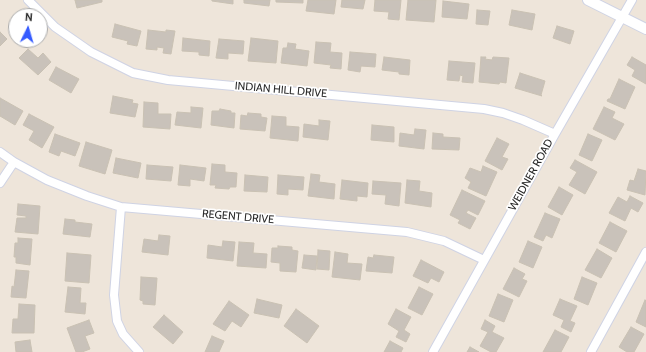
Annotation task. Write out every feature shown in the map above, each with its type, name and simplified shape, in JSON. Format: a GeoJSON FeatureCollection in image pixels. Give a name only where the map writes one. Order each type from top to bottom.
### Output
{"type":"FeatureCollection","features":[{"type":"Feature","properties":{"kind":"street","name":"INDIAN HILL DRIVE"},"geometry":{"type":"LineString","coordinates":[[28,0],[55,27],[78,44],[90,52],[133,73],[168,80],[484,109],[503,113],[523,120],[554,134]]}},
{"type":"Feature","properties":{"kind":"street"},"geometry":{"type":"LineString","coordinates":[[588,0],[646,29]]}},
{"type":"Feature","properties":{"kind":"street","name":"WEIDNER ROAD"},"geometry":{"type":"LineString","coordinates":[[433,352],[554,134],[623,18],[632,0]]}},
{"type":"Feature","properties":{"kind":"street","name":"REGENT DRIVE"},"geometry":{"type":"LineString","coordinates":[[0,152],[14,162],[47,180],[87,196],[121,207],[407,232],[444,241],[484,260]]}},
{"type":"Feature","properties":{"kind":"street"},"geometry":{"type":"LineString","coordinates":[[0,183],[14,162]]}},
{"type":"Feature","properties":{"kind":"street"},"geometry":{"type":"LineString","coordinates":[[121,207],[114,295],[117,321],[123,334],[139,352]]}},
{"type":"Feature","properties":{"kind":"street"},"geometry":{"type":"LineString","coordinates":[[591,352],[646,252]]}},
{"type":"Feature","properties":{"kind":"building"},"geometry":{"type":"Polygon","coordinates":[[[75,0],[102,0],[102,2],[77,8],[75,0]]]}},
{"type":"Feature","properties":{"kind":"building"},"geometry":{"type":"Polygon","coordinates":[[[233,0],[233,4],[212,1],[233,0]]]}},
{"type":"Feature","properties":{"kind":"building"},"geometry":{"type":"Polygon","coordinates":[[[244,0],[270,0],[269,6],[244,3],[244,0]]]}},
{"type":"Feature","properties":{"kind":"building"},"geometry":{"type":"Polygon","coordinates":[[[276,0],[303,0],[303,3],[276,2],[276,0]]]}},
{"type":"Feature","properties":{"kind":"building"},"geometry":{"type":"Polygon","coordinates":[[[308,0],[336,0],[334,14],[306,11],[308,0]]]}},
{"type":"Feature","properties":{"kind":"building"},"geometry":{"type":"Polygon","coordinates":[[[342,0],[365,0],[363,9],[341,7],[342,0]]]}},
{"type":"Feature","properties":{"kind":"building"},"geometry":{"type":"Polygon","coordinates":[[[375,0],[401,0],[399,20],[388,19],[389,12],[374,11],[375,0]]]}},
{"type":"Feature","properties":{"kind":"building"},"geometry":{"type":"Polygon","coordinates":[[[408,0],[436,0],[434,22],[406,20],[408,0]]]}},
{"type":"Feature","properties":{"kind":"building"},"geometry":{"type":"Polygon","coordinates":[[[443,1],[469,4],[467,19],[442,17],[443,1]]]}},
{"type":"Feature","properties":{"kind":"building"},"geometry":{"type":"Polygon","coordinates":[[[477,10],[490,11],[488,25],[476,24],[477,10]]]}},
{"type":"Feature","properties":{"kind":"building"},"geometry":{"type":"Polygon","coordinates":[[[512,10],[535,14],[532,30],[509,25],[512,10]]]}},
{"type":"Feature","properties":{"kind":"building"},"geometry":{"type":"Polygon","coordinates":[[[115,24],[141,31],[137,46],[127,44],[128,41],[112,37],[115,24]]]}},
{"type":"Feature","properties":{"kind":"building"},"geometry":{"type":"Polygon","coordinates":[[[557,26],[574,31],[570,44],[553,38],[557,26]]]}},
{"type":"Feature","properties":{"kind":"building"},"geometry":{"type":"Polygon","coordinates":[[[148,30],[166,32],[166,30],[175,31],[171,54],[163,53],[164,48],[157,47],[157,50],[146,49],[148,30]]]}},
{"type":"Feature","properties":{"kind":"building"},"geometry":{"type":"Polygon","coordinates":[[[0,32],[7,39],[0,46],[0,32]]]}},
{"type":"Feature","properties":{"kind":"building"},"geometry":{"type":"Polygon","coordinates":[[[183,38],[210,41],[209,56],[199,55],[199,52],[182,51],[183,38]]]}},
{"type":"Feature","properties":{"kind":"building"},"geometry":{"type":"Polygon","coordinates":[[[251,38],[278,41],[276,63],[248,61],[251,38]]]}},
{"type":"Feature","properties":{"kind":"building"},"geometry":{"type":"Polygon","coordinates":[[[219,39],[244,41],[243,54],[228,53],[228,59],[216,58],[219,39]]]}},
{"type":"Feature","properties":{"kind":"building"},"geometry":{"type":"Polygon","coordinates":[[[316,42],[331,43],[330,52],[342,53],[341,69],[330,68],[331,65],[314,63],[316,42]]]}},
{"type":"Feature","properties":{"kind":"building"},"geometry":{"type":"Polygon","coordinates":[[[288,43],[296,44],[295,49],[309,51],[307,66],[281,63],[283,48],[287,48],[288,43]]]}},
{"type":"Feature","properties":{"kind":"building"},"geometry":{"type":"Polygon","coordinates":[[[28,49],[38,58],[43,53],[51,62],[38,75],[19,58],[28,49]]]}},
{"type":"Feature","properties":{"kind":"building"},"geometry":{"type":"Polygon","coordinates":[[[350,52],[376,54],[375,67],[361,66],[360,72],[348,70],[350,52]]]}},
{"type":"Feature","properties":{"kind":"building"},"geometry":{"type":"Polygon","coordinates":[[[384,57],[410,60],[409,75],[382,70],[384,57]]]}},
{"type":"Feature","properties":{"kind":"building"},"geometry":{"type":"Polygon","coordinates":[[[481,57],[486,57],[485,59],[492,60],[493,57],[509,58],[506,83],[500,82],[499,84],[479,82],[481,57]]]}},
{"type":"Feature","properties":{"kind":"building"},"geometry":{"type":"Polygon","coordinates":[[[632,57],[646,65],[646,84],[632,76],[635,70],[627,65],[632,57]]]}},
{"type":"Feature","properties":{"kind":"building"},"geometry":{"type":"Polygon","coordinates":[[[449,61],[475,63],[473,83],[462,82],[463,76],[460,75],[459,81],[447,80],[449,61]]]}},
{"type":"Feature","properties":{"kind":"building"},"geometry":{"type":"Polygon","coordinates":[[[56,67],[79,79],[71,93],[49,80],[56,67]]]}},
{"type":"Feature","properties":{"kind":"building"},"geometry":{"type":"Polygon","coordinates":[[[520,73],[545,81],[542,96],[515,88],[520,73]]]}},
{"type":"Feature","properties":{"kind":"building"},"geometry":{"type":"Polygon","coordinates":[[[619,79],[635,87],[625,109],[607,101],[610,99],[619,79]]]}},
{"type":"Feature","properties":{"kind":"building"},"geometry":{"type":"Polygon","coordinates":[[[113,96],[133,100],[132,103],[138,104],[135,117],[110,113],[113,96]]]}},
{"type":"Feature","properties":{"kind":"building"},"geometry":{"type":"Polygon","coordinates":[[[0,98],[23,111],[15,125],[0,116],[0,98]]]}},
{"type":"Feature","properties":{"kind":"building"},"geometry":{"type":"Polygon","coordinates":[[[144,102],[158,103],[158,114],[171,114],[170,129],[143,127],[144,102]]]}},
{"type":"Feature","properties":{"kind":"building"},"geometry":{"type":"Polygon","coordinates":[[[191,107],[203,108],[201,128],[175,125],[177,112],[191,113],[191,107]]]}},
{"type":"Feature","properties":{"kind":"building"},"geometry":{"type":"Polygon","coordinates":[[[604,107],[615,112],[612,118],[624,124],[615,140],[593,129],[604,107]]]}},
{"type":"Feature","properties":{"kind":"building"},"geometry":{"type":"Polygon","coordinates":[[[220,109],[235,113],[234,128],[211,125],[212,111],[219,111],[220,109]]]}},
{"type":"Feature","properties":{"kind":"building"},"geometry":{"type":"Polygon","coordinates":[[[248,113],[261,114],[261,117],[267,118],[265,131],[240,129],[241,115],[247,116],[248,113]]]}},
{"type":"Feature","properties":{"kind":"building"},"geometry":{"type":"Polygon","coordinates":[[[29,114],[54,127],[42,148],[29,140],[34,131],[23,125],[29,114]]]}},
{"type":"Feature","properties":{"kind":"building"},"geometry":{"type":"Polygon","coordinates":[[[272,116],[286,117],[286,126],[299,127],[298,141],[270,138],[272,116]]]}},
{"type":"Feature","properties":{"kind":"building"},"geometry":{"type":"Polygon","coordinates":[[[319,120],[330,121],[328,140],[303,137],[304,124],[319,126],[319,120]]]}},
{"type":"Feature","properties":{"kind":"building"},"geometry":{"type":"Polygon","coordinates":[[[372,125],[394,127],[394,142],[371,140],[372,125]]]}},
{"type":"Feature","properties":{"kind":"building"},"geometry":{"type":"Polygon","coordinates":[[[415,129],[426,130],[424,149],[399,146],[400,133],[414,135],[415,129]]]}},
{"type":"Feature","properties":{"kind":"building"},"geometry":{"type":"Polygon","coordinates":[[[433,133],[443,134],[443,137],[460,138],[459,150],[432,149],[433,133]]]}},
{"type":"Feature","properties":{"kind":"building"},"geometry":{"type":"Polygon","coordinates":[[[55,134],[80,143],[75,156],[61,151],[59,156],[49,152],[55,134]]]}},
{"type":"Feature","properties":{"kind":"building"},"geometry":{"type":"Polygon","coordinates":[[[588,134],[602,140],[592,161],[579,155],[588,134]]]}},
{"type":"Feature","properties":{"kind":"building"},"geometry":{"type":"Polygon","coordinates":[[[497,138],[509,144],[502,157],[508,159],[502,170],[485,161],[497,138]]]}},
{"type":"Feature","properties":{"kind":"building"},"geometry":{"type":"Polygon","coordinates":[[[86,142],[112,150],[105,174],[79,166],[86,142]]]}},
{"type":"Feature","properties":{"kind":"building"},"geometry":{"type":"Polygon","coordinates":[[[116,158],[141,163],[138,178],[113,173],[116,158]]]}},
{"type":"Feature","properties":{"kind":"building"},"geometry":{"type":"Polygon","coordinates":[[[575,160],[597,172],[585,194],[569,185],[577,172],[570,168],[575,160]]]}},
{"type":"Feature","properties":{"kind":"building"},"geometry":{"type":"Polygon","coordinates":[[[212,164],[225,165],[225,172],[237,173],[236,187],[230,187],[229,189],[215,188],[216,185],[210,185],[212,164]]]}},
{"type":"Feature","properties":{"kind":"building"},"geometry":{"type":"Polygon","coordinates":[[[147,165],[173,167],[171,181],[146,179],[147,165]]]}},
{"type":"Feature","properties":{"kind":"building"},"geometry":{"type":"Polygon","coordinates":[[[180,165],[206,168],[204,181],[190,179],[190,186],[178,185],[180,165]]]}},
{"type":"Feature","properties":{"kind":"building"},"geometry":{"type":"Polygon","coordinates":[[[483,166],[497,172],[486,196],[468,188],[471,182],[465,178],[470,168],[481,172],[483,166]]]}},
{"type":"Feature","properties":{"kind":"building"},"geometry":{"type":"Polygon","coordinates":[[[638,169],[646,171],[645,195],[627,190],[630,180],[634,181],[638,169]]]}},
{"type":"Feature","properties":{"kind":"building"},"geometry":{"type":"Polygon","coordinates":[[[311,174],[320,175],[319,182],[335,184],[334,199],[308,196],[311,174]]]}},
{"type":"Feature","properties":{"kind":"building"},"geometry":{"type":"Polygon","coordinates":[[[245,175],[268,177],[267,192],[244,191],[245,175]]]}},
{"type":"Feature","properties":{"kind":"building"},"geometry":{"type":"Polygon","coordinates":[[[278,175],[304,177],[303,190],[288,189],[288,195],[277,194],[278,175]]]}},
{"type":"Feature","properties":{"kind":"building"},"geometry":{"type":"Polygon","coordinates":[[[342,180],[368,183],[367,197],[357,196],[357,201],[340,199],[342,180]]]}},
{"type":"Feature","properties":{"kind":"building"},"geometry":{"type":"Polygon","coordinates":[[[407,180],[420,181],[419,191],[432,193],[431,207],[405,203],[407,180]]]}},
{"type":"Feature","properties":{"kind":"building"},"geometry":{"type":"Polygon","coordinates":[[[373,181],[401,183],[399,206],[385,204],[386,195],[372,194],[373,181]]]}},
{"type":"Feature","properties":{"kind":"building"},"geometry":{"type":"Polygon","coordinates":[[[559,187],[573,195],[562,215],[548,207],[559,187]]]}},
{"type":"Feature","properties":{"kind":"building"},"geometry":{"type":"Polygon","coordinates":[[[462,190],[485,201],[478,215],[468,210],[466,213],[476,218],[470,229],[458,223],[460,220],[450,215],[462,190]]]}},
{"type":"Feature","properties":{"kind":"building"},"geometry":{"type":"Polygon","coordinates":[[[630,196],[643,203],[638,212],[631,208],[625,221],[609,213],[618,197],[627,202],[630,196]]]}},
{"type":"Feature","properties":{"kind":"building"},"geometry":{"type":"Polygon","coordinates":[[[18,204],[40,206],[38,234],[15,232],[17,218],[26,218],[26,216],[17,215],[18,204]]]}},
{"type":"Feature","properties":{"kind":"building"},"geometry":{"type":"Polygon","coordinates":[[[545,213],[560,219],[552,238],[546,235],[543,241],[534,237],[545,213]]]}},
{"type":"Feature","properties":{"kind":"building"},"geometry":{"type":"Polygon","coordinates":[[[65,219],[92,224],[90,237],[63,234],[65,219]]]}},
{"type":"Feature","properties":{"kind":"building"},"geometry":{"type":"Polygon","coordinates":[[[610,222],[627,231],[616,252],[599,243],[610,222]]]}},
{"type":"Feature","properties":{"kind":"building"},"geometry":{"type":"Polygon","coordinates":[[[159,235],[170,236],[168,255],[142,252],[144,239],[158,241],[159,235]]]}},
{"type":"Feature","properties":{"kind":"building"},"geometry":{"type":"Polygon","coordinates":[[[18,238],[32,239],[30,265],[16,263],[16,257],[14,257],[15,243],[18,243],[18,238]]]}},
{"type":"Feature","properties":{"kind":"building"},"geometry":{"type":"Polygon","coordinates":[[[223,241],[235,242],[233,261],[207,258],[208,245],[222,247],[223,241]]]}},
{"type":"Feature","properties":{"kind":"building"},"geometry":{"type":"Polygon","coordinates":[[[528,241],[542,247],[533,268],[519,262],[528,241]]]}},
{"type":"Feature","properties":{"kind":"building"},"geometry":{"type":"Polygon","coordinates":[[[239,242],[254,243],[253,253],[267,254],[266,268],[237,266],[239,242]]]}},
{"type":"Feature","properties":{"kind":"building"},"geometry":{"type":"Polygon","coordinates":[[[278,246],[292,247],[292,250],[298,251],[296,272],[280,271],[280,263],[271,262],[272,248],[278,248],[278,246]]]}},
{"type":"Feature","properties":{"kind":"building"},"geometry":{"type":"Polygon","coordinates":[[[597,249],[612,258],[601,278],[585,270],[597,249]]]}},
{"type":"Feature","properties":{"kind":"building"},"geometry":{"type":"Polygon","coordinates":[[[318,250],[330,251],[329,270],[317,269],[318,250]]]}},
{"type":"Feature","properties":{"kind":"building"},"geometry":{"type":"Polygon","coordinates":[[[335,252],[348,254],[347,263],[362,264],[360,280],[332,277],[335,252]]]}},
{"type":"Feature","properties":{"kind":"building"},"geometry":{"type":"Polygon","coordinates":[[[67,253],[91,255],[89,283],[65,281],[67,253]]]}},
{"type":"Feature","properties":{"kind":"building"},"geometry":{"type":"Polygon","coordinates":[[[304,255],[317,256],[316,270],[302,268],[304,255]]]}},
{"type":"Feature","properties":{"kind":"building"},"geometry":{"type":"Polygon","coordinates":[[[374,255],[394,257],[392,273],[366,271],[368,257],[373,258],[374,255]]]}},
{"type":"Feature","properties":{"kind":"building"},"geometry":{"type":"Polygon","coordinates":[[[421,260],[444,272],[439,282],[431,278],[428,283],[413,276],[421,260]]]}},
{"type":"Feature","properties":{"kind":"building"},"geometry":{"type":"Polygon","coordinates":[[[514,268],[525,274],[522,279],[527,281],[519,297],[503,289],[514,268]]]}},
{"type":"Feature","properties":{"kind":"building"},"geometry":{"type":"Polygon","coordinates":[[[16,270],[29,271],[26,298],[11,297],[16,270]]]}},
{"type":"Feature","properties":{"kind":"building"},"geometry":{"type":"Polygon","coordinates":[[[141,277],[157,278],[155,305],[143,304],[143,301],[140,300],[141,277]]]}},
{"type":"Feature","properties":{"kind":"building"},"geometry":{"type":"Polygon","coordinates":[[[582,277],[597,283],[588,305],[574,299],[582,277]]]}},
{"type":"Feature","properties":{"kind":"building"},"geometry":{"type":"Polygon","coordinates":[[[68,287],[81,288],[80,303],[86,303],[85,314],[65,312],[68,287]]]}},
{"type":"Feature","properties":{"kind":"building"},"geometry":{"type":"Polygon","coordinates":[[[419,287],[433,294],[422,315],[408,308],[419,287]]]}},
{"type":"Feature","properties":{"kind":"building"},"geometry":{"type":"Polygon","coordinates":[[[498,294],[513,300],[504,322],[489,316],[498,294]]]}},
{"type":"Feature","properties":{"kind":"building"},"geometry":{"type":"Polygon","coordinates":[[[257,299],[282,305],[279,318],[254,313],[257,299]]]}},
{"type":"Feature","properties":{"kind":"building"},"geometry":{"type":"Polygon","coordinates":[[[560,299],[577,306],[570,321],[575,323],[571,332],[561,327],[564,320],[553,315],[560,299]]]}},
{"type":"Feature","properties":{"kind":"building"},"geometry":{"type":"Polygon","coordinates":[[[645,300],[646,301],[646,327],[636,322],[645,300]]]}},
{"type":"Feature","properties":{"kind":"building"},"geometry":{"type":"Polygon","coordinates":[[[229,301],[249,315],[241,327],[232,321],[225,331],[213,324],[229,301]]]}},
{"type":"Feature","properties":{"kind":"building"},"geometry":{"type":"Polygon","coordinates":[[[19,304],[35,305],[34,333],[12,333],[13,319],[18,319],[19,304]]]}},
{"type":"Feature","properties":{"kind":"building"},"geometry":{"type":"Polygon","coordinates":[[[296,309],[319,326],[307,343],[284,326],[296,309]]]}},
{"type":"Feature","properties":{"kind":"building"},"geometry":{"type":"Polygon","coordinates":[[[396,309],[411,317],[404,330],[410,334],[406,342],[396,337],[399,331],[388,324],[396,309]]]}},
{"type":"Feature","properties":{"kind":"building"},"geometry":{"type":"Polygon","coordinates":[[[164,315],[183,332],[173,344],[153,327],[164,315]]]}},
{"type":"Feature","properties":{"kind":"building"},"geometry":{"type":"Polygon","coordinates":[[[89,320],[94,333],[85,336],[90,349],[82,352],[76,352],[67,328],[89,320]]]}},
{"type":"Feature","properties":{"kind":"building"},"geometry":{"type":"Polygon","coordinates":[[[485,320],[495,326],[492,332],[504,338],[496,352],[491,352],[480,346],[488,332],[481,329],[485,320]]]}},
{"type":"Feature","properties":{"kind":"building"},"geometry":{"type":"Polygon","coordinates":[[[631,327],[644,334],[634,352],[627,352],[619,347],[631,327]]]}},
{"type":"Feature","properties":{"kind":"building"},"geometry":{"type":"Polygon","coordinates":[[[555,330],[569,337],[561,352],[543,352],[555,330]]]}},
{"type":"Feature","properties":{"kind":"building"},"geometry":{"type":"Polygon","coordinates":[[[212,336],[224,341],[219,352],[205,352],[212,336]]]}},
{"type":"Feature","properties":{"kind":"building"},"geometry":{"type":"Polygon","coordinates":[[[30,340],[32,352],[16,352],[15,342],[30,340]]]}},
{"type":"Feature","properties":{"kind":"building"},"geometry":{"type":"Polygon","coordinates":[[[390,341],[403,348],[401,352],[384,352],[390,341]]]}},
{"type":"Feature","properties":{"kind":"building"},"geometry":{"type":"Polygon","coordinates":[[[470,347],[479,352],[467,352],[470,347]]]}}]}
